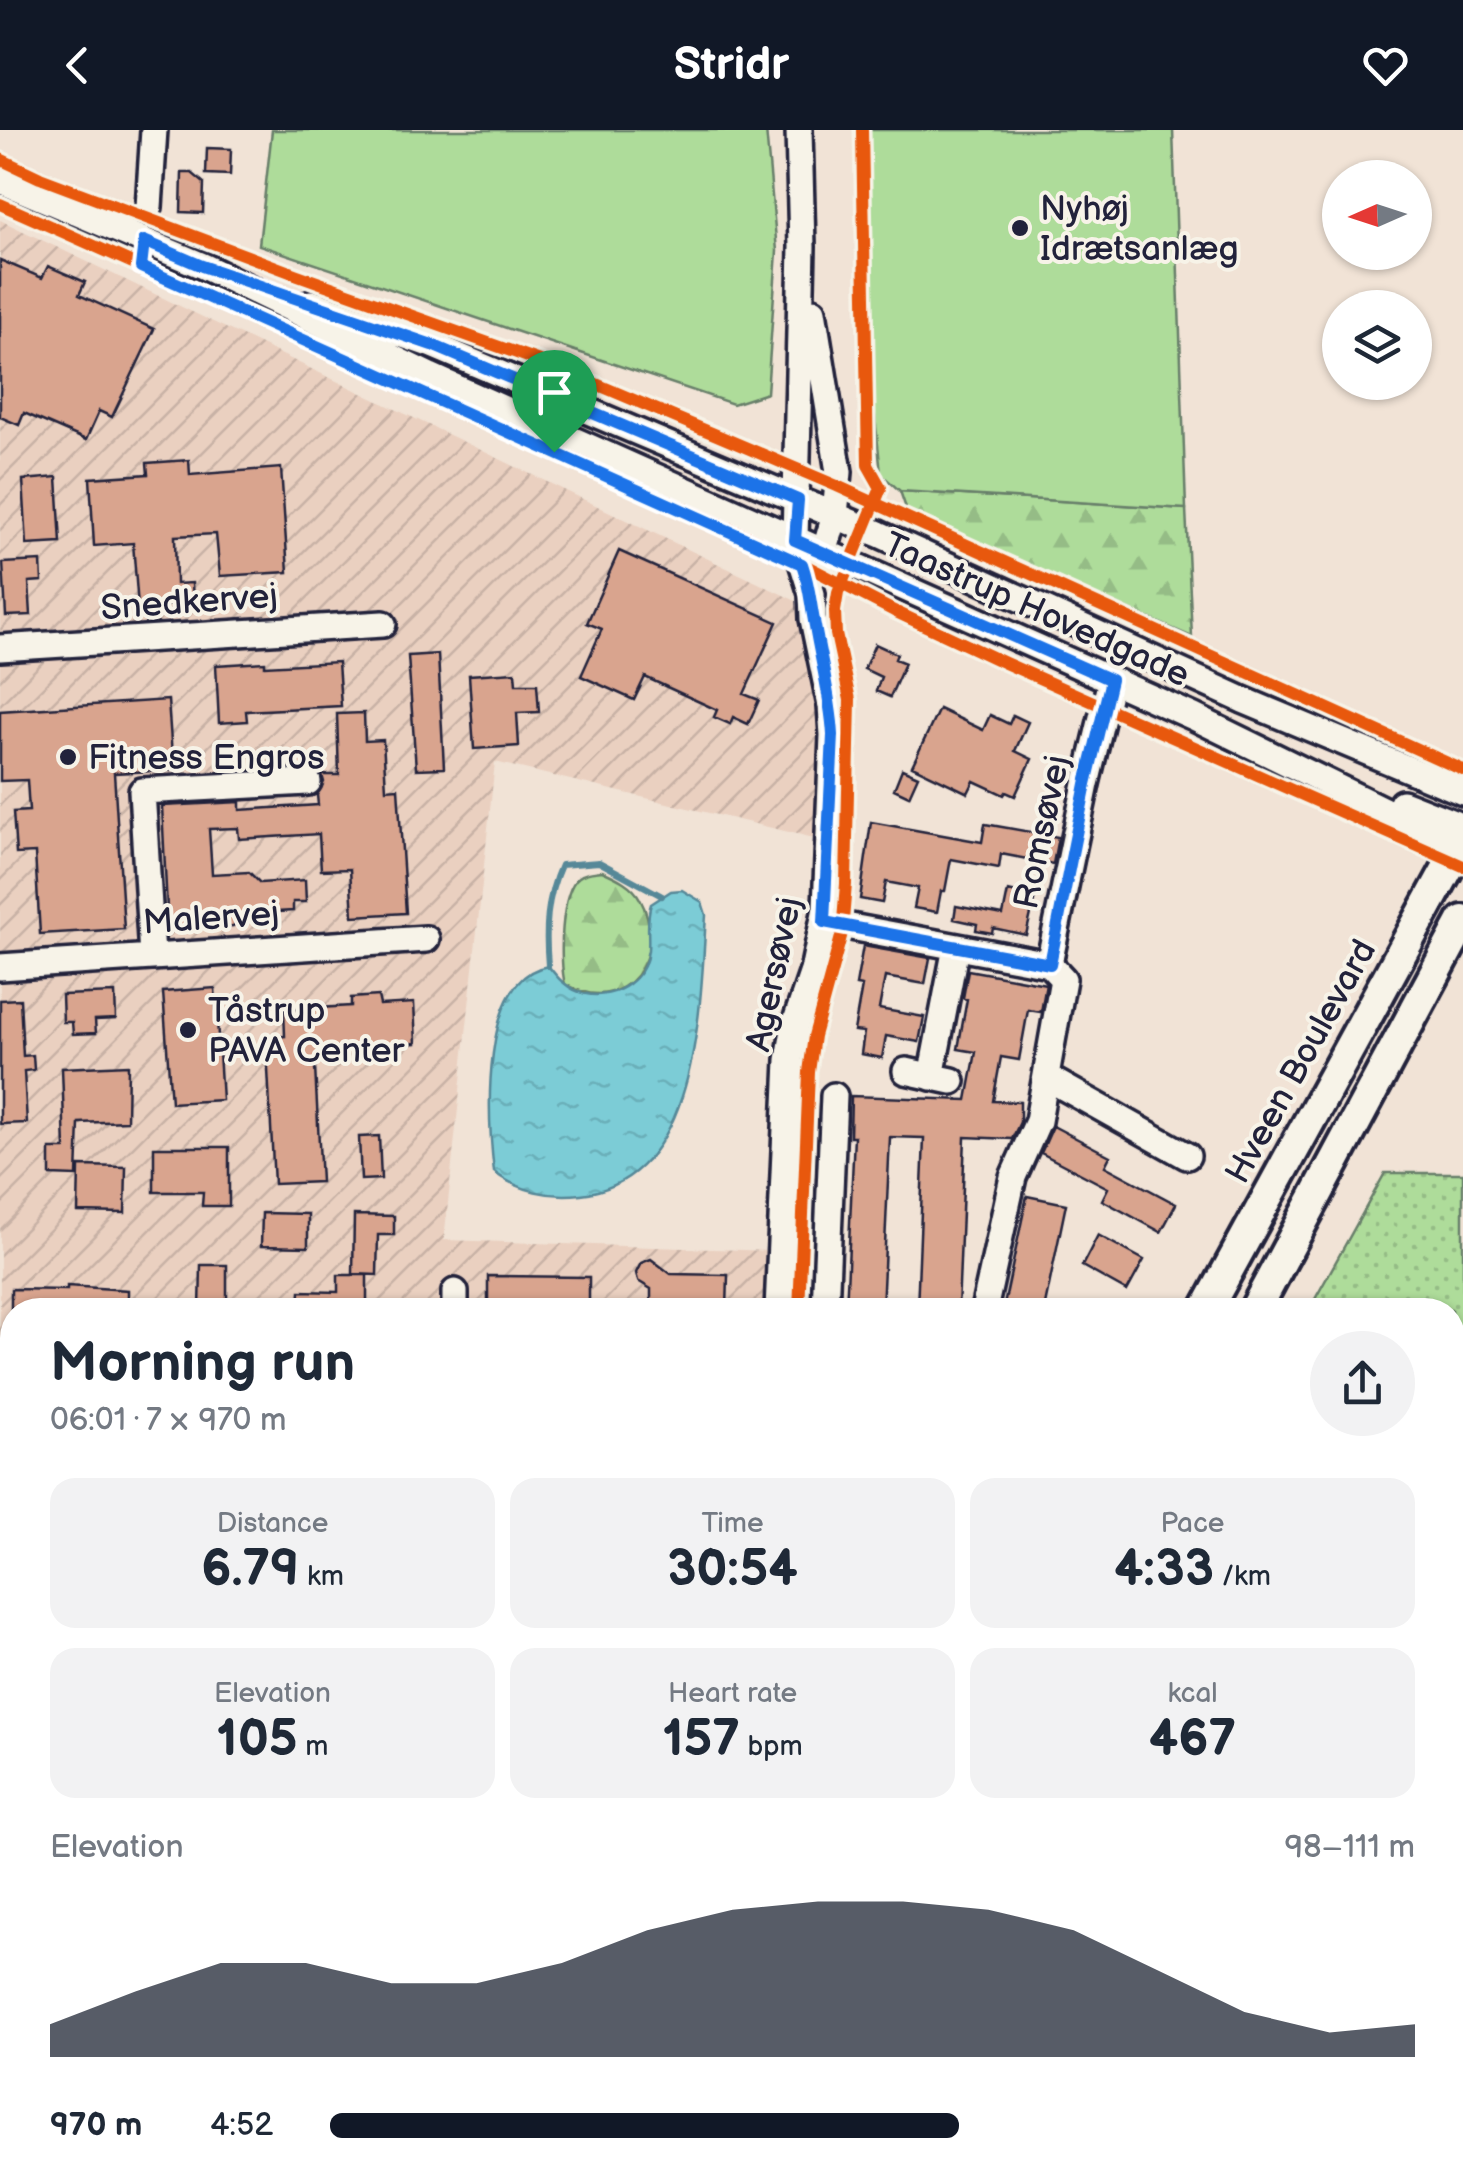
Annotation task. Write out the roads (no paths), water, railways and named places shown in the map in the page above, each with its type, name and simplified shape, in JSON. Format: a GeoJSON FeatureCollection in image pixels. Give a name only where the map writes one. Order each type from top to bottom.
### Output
{"type":"FeatureCollection","features":[{"type":"Feature","properties":{"kind":"main road","name":"Hveen Boulevard"},"geometry":{"type":"LineString","coordinates":[[1213,1298],[1462,841]]}},
{"type":"Feature","properties":{"kind":"main road"},"geometry":{"type":"LineString","coordinates":[[1262,1298],[1463,921]]}},
{"type":"Feature","properties":{"kind":"street"},"geometry":{"type":"LineString","coordinates":[[148,207],[154,130]]}},
{"type":"Feature","properties":{"kind":"street"},"geometry":{"type":"LineString","coordinates":[[799,130],[802,247],[795,540],[812,594]]}},
{"type":"Feature","properties":{"kind":"street","name":"Taastrup Hovedgade"},"geometry":{"type":"LineString","coordinates":[[0,180],[202,266],[448,384],[1194,716],[1462,841]]}},
{"type":"Feature","properties":{"kind":"street"},"geometry":{"type":"LineString","coordinates":[[802,247],[839,472],[835,515],[812,594]]}},
{"type":"Feature","properties":{"kind":"street","name":"Taastrup Hovedgade"},"geometry":{"type":"LineString","coordinates":[[202,266],[432,345],[835,515],[1314,732],[1463,792]]}},
{"type":"Feature","properties":{"kind":"street","name":"Agersøvej"},"geometry":{"type":"LineString","coordinates":[[779,1298],[789,1060],[794,1024],[824,922],[833,735],[812,594]]}},
{"type":"Feature","properties":{"kind":"street","name":"Snedkervej"},"geometry":{"type":"LineString","coordinates":[[0,648],[383,624]]}},
{"type":"Feature","properties":{"kind":"street","name":"Romsøvej"},"geometry":{"type":"LineString","coordinates":[[824,922],[1050,964],[1111,680]]}},
{"type":"Feature","properties":{"kind":"street"},"geometry":{"type":"LineString","coordinates":[[152,956],[142,790],[308,782]]}},
{"type":"Feature","properties":{"kind":"street","name":"Malervej"},"geometry":{"type":"LineString","coordinates":[[0,966],[426,939]]}},
{"type":"Feature","properties":{"kind":"street"},"geometry":{"type":"LineString","coordinates":[[930,1076],[956,947]]}},
{"type":"Feature","properties":{"kind":"street"},"geometry":{"type":"LineString","coordinates":[[987,1298],[1013,1178],[1038,1120],[1064,979],[1050,964]]}},
{"type":"Feature","properties":{"kind":"street"},"geometry":{"type":"LineString","coordinates":[[1046,1077],[1187,1156]]}},
{"type":"Feature","properties":{"kind":"street"},"geometry":{"type":"LineString","coordinates":[[826,1298],[834,1096]]}},
{"type":"Feature","properties":{"kind":"water"},"geometry":{"type":"Polygon","coordinates":[[[682,890],[702,902],[706,915],[701,995],[686,1083],[671,1124],[650,1158],[620,1182],[581,1194],[535,1192],[503,1179],[494,1172],[490,1087],[499,1023],[510,996],[526,976],[548,966],[564,983],[585,994],[608,994],[629,984],[647,959],[651,904],[671,891],[682,890]]]}},
{"type":"Feature","properties":{"kind":"waterway"},"geometry":{"type":"LineString","coordinates":[[548,966],[548,914],[561,865],[599,862],[662,896]]}},
{"type":"Feature","properties":{"kind":"place","name":"Nyhøj Idrætsanlæg"},"geometry":{"type":"Point","coordinates":[1020,228]}},
{"type":"Feature","properties":{"kind":"place","name":"Fitness Engros"},"geometry":{"type":"Point","coordinates":[68,757]}},
{"type":"Feature","properties":{"kind":"place","name":"Tåstrup PAVA Center"},"geometry":{"type":"Point","coordinates":[188,1030]}}]}
